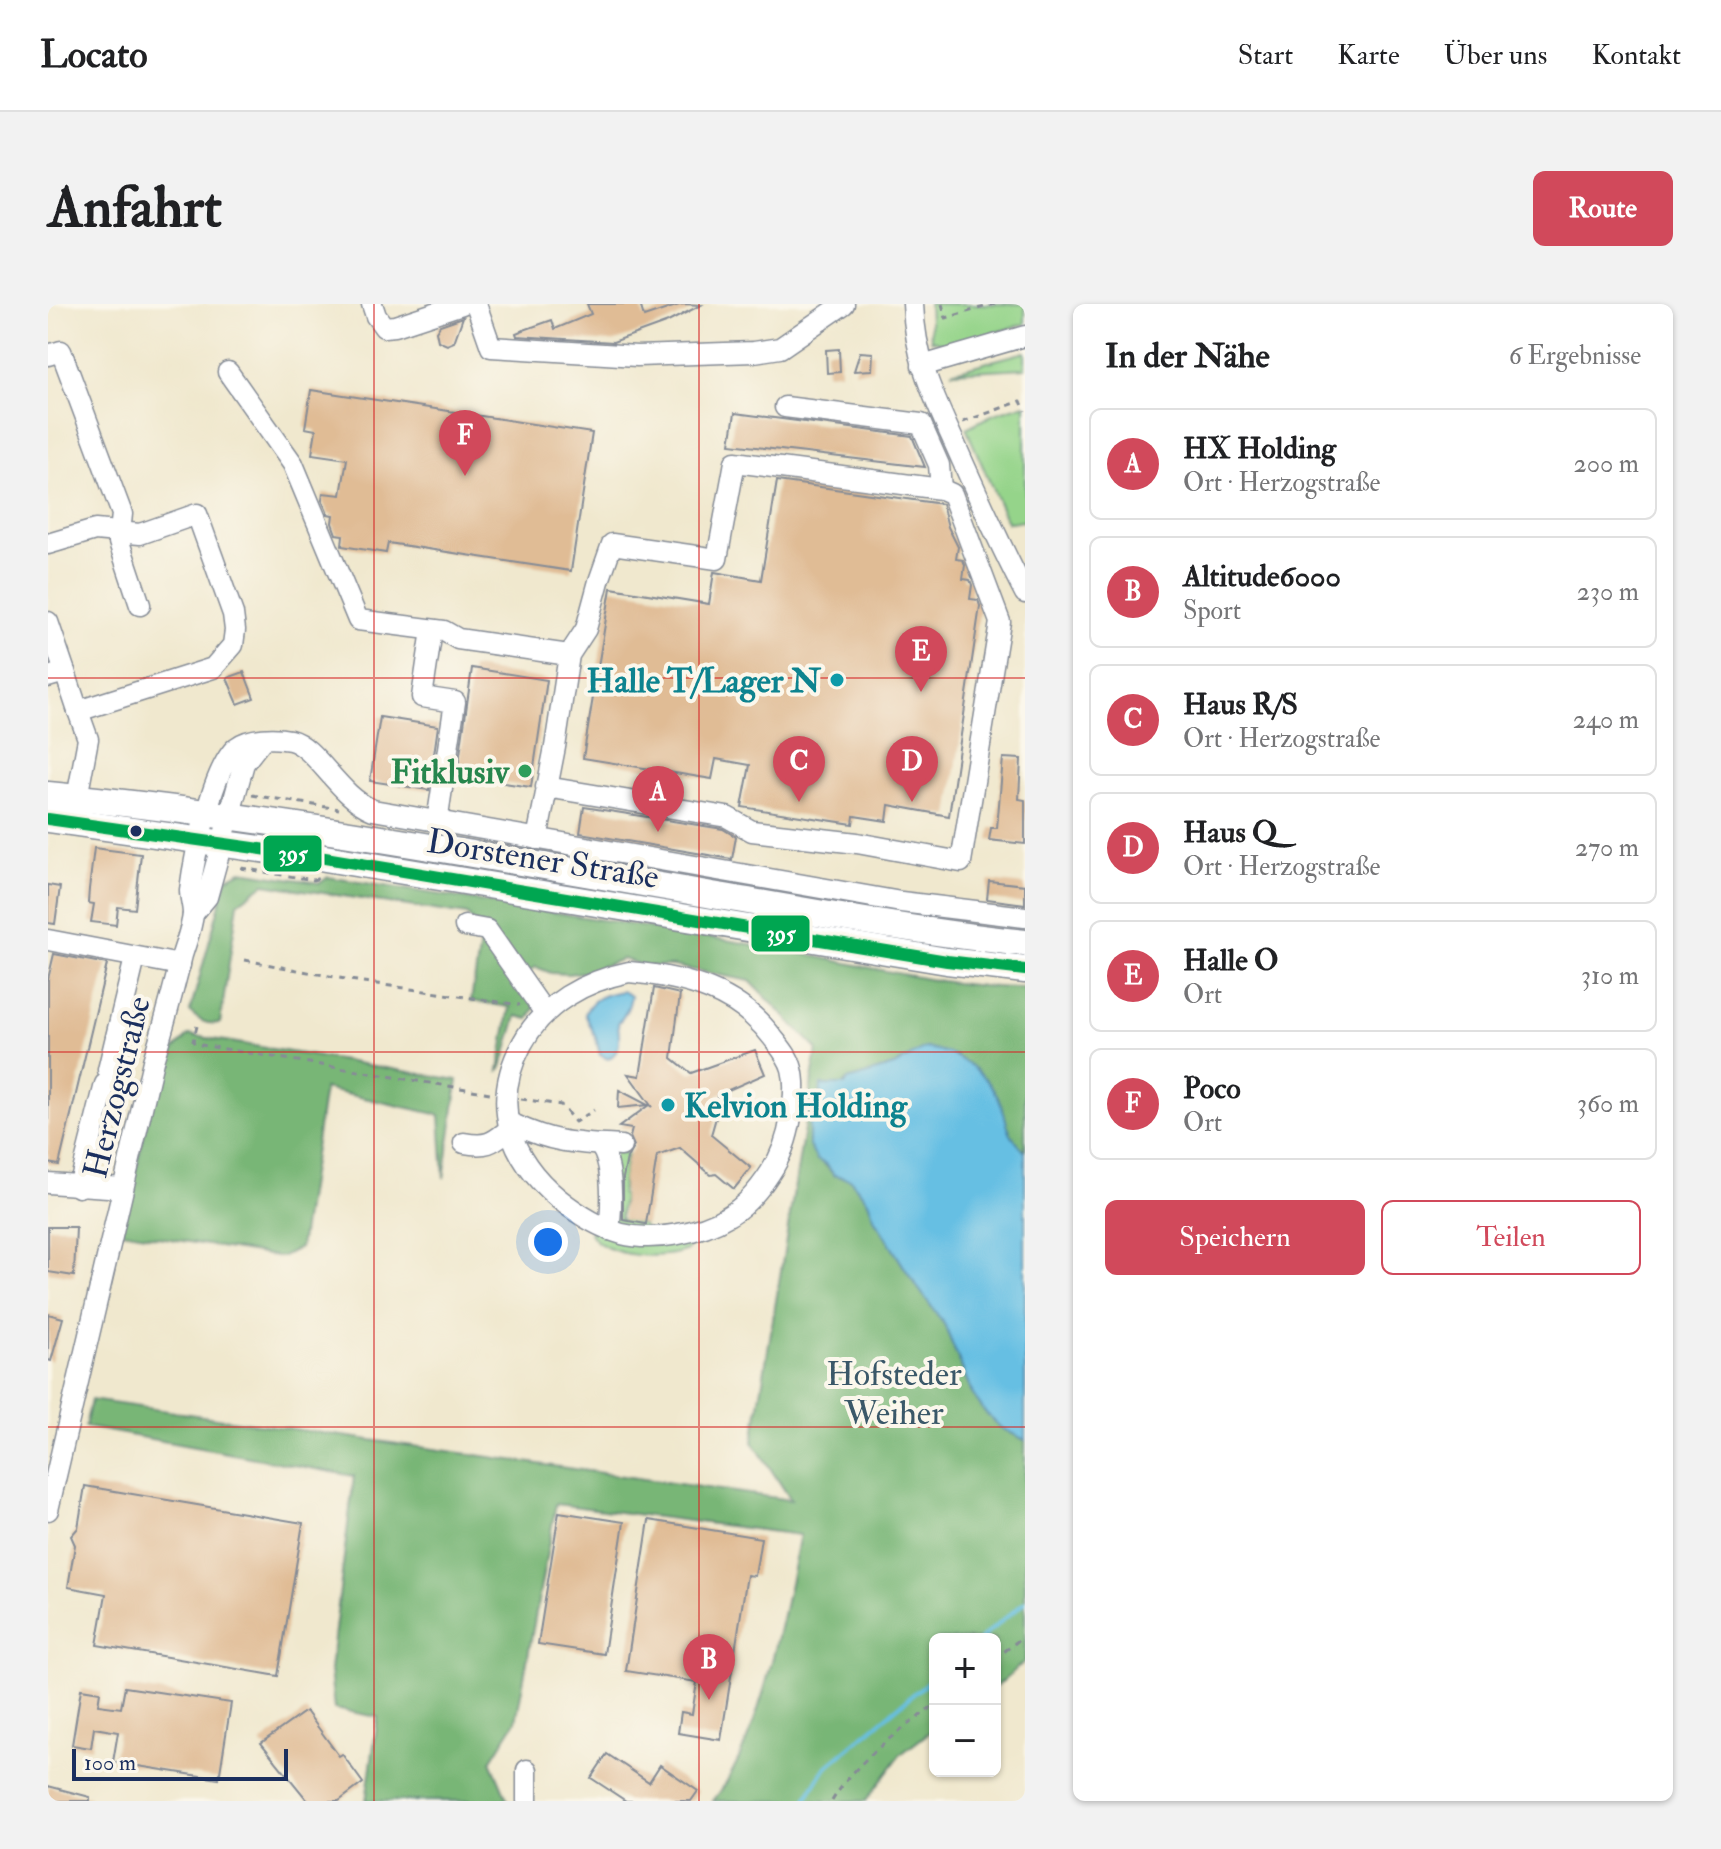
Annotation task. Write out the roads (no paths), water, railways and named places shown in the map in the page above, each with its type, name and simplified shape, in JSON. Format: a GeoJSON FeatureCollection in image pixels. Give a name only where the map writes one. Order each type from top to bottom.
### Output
{"type":"FeatureCollection","features":[{"type":"Feature","properties":{"kind":"main road","name":"Dorstener Straße"},"geometry":{"type":"LineString","coordinates":[[48,795],[217,815],[449,850],[905,927],[1025,943]]}},
{"type":"Feature","properties":{"kind":"main road","name":"Dorstener Straße"},"geometry":{"type":"LineString","coordinates":[[48,819],[357,863],[931,959],[1025,970]]}},
{"type":"Feature","properties":{"kind":"street"},"geometry":{"type":"LineString","coordinates":[[372,304],[384,327],[462,304]]}},
{"type":"Feature","properties":{"kind":"street"},"geometry":{"type":"LineString","coordinates":[[476,304],[491,347],[637,356],[754,352],[780,348],[844,304]]}},
{"type":"Feature","properties":{"kind":"street"},"geometry":{"type":"LineString","coordinates":[[913,304],[914,334],[922,366],[999,543],[1025,593]]}},
{"type":"Feature","properties":{"kind":"street"},"geometry":{"type":"LineString","coordinates":[[922,366],[1025,336]]}},
{"type":"Feature","properties":{"kind":"street"},"geometry":{"type":"LineString","coordinates":[[48,355],[61,351],[122,514],[119,542],[140,605]]}},
{"type":"Feature","properties":{"kind":"street"},"geometry":{"type":"LineString","coordinates":[[228,372],[293,464],[358,620],[444,631],[458,639],[569,655]]}},
{"type":"Feature","properties":{"kind":"street"},"geometry":{"type":"LineString","coordinates":[[785,407],[921,424],[939,465],[941,489]]}},
{"type":"Feature","properties":{"kind":"street"},"geometry":{"type":"LineString","coordinates":[[537,839],[546,787],[555,747],[569,655],[586,629],[612,544],[717,559],[735,462],[941,489],[952,494],[1000,622],[961,862],[857,843],[752,831],[727,817],[546,787]]}},
{"type":"Feature","properties":{"kind":"street"},"geometry":{"type":"LineString","coordinates":[[48,544],[95,530],[140,534],[197,514],[233,614],[233,645],[213,668],[78,711]]}},
{"type":"Feature","properties":{"kind":"street"},"geometry":{"type":"LineString","coordinates":[[48,622],[56,674],[78,711],[88,739],[77,798]]}},
{"type":"Feature","properties":{"kind":"street"},"geometry":{"type":"LineString","coordinates":[[432,630],[422,697],[455,702],[437,822]]}},
{"type":"Feature","properties":{"kind":"street","name":"Herzogstraße"},"geometry":{"type":"LineString","coordinates":[[48,1510],[153,1061],[193,914],[207,897],[211,842],[229,756],[246,741],[286,739],[296,742],[308,751],[343,791],[373,810],[537,839],[875,890],[901,902],[1025,917]]}},
{"type":"Feature","properties":{"kind":"street"},"geometry":{"type":"LineString","coordinates":[[465,926],[487,930],[542,1010]]}},
{"type":"Feature","properties":{"kind":"street"},"geometry":{"type":"LineString","coordinates":[[48,940],[180,965]]}},
{"type":"Feature","properties":{"kind":"street"},"geometry":{"type":"LineString","coordinates":[[79,1187],[135,958]]}},
{"type":"Feature","properties":{"kind":"street"},"geometry":{"type":"LineString","coordinates":[[629,972],[656,974],[699,984],[746,1010],[768,1031],[792,1067],[794,1100],[785,1143],[772,1170],[747,1203],[719,1221],[682,1232],[625,1235],[597,1226],[550,1191],[520,1156],[510,1129],[505,1096],[517,1053],[542,1010],[582,986],[629,972]]}},
{"type":"Feature","properties":{"kind":"street"},"geometry":{"type":"LineString","coordinates":[[464,1143],[479,1146],[493,1143],[515,1125],[563,1143],[621,1146]]}},
{"type":"Feature","properties":{"kind":"street"},"geometry":{"type":"LineString","coordinates":[[599,1145],[607,1154],[612,1203],[609,1230]]}},
{"type":"Feature","properties":{"kind":"street"},"geometry":{"type":"LineString","coordinates":[[48,1183],[123,1188]]}},
{"type":"Feature","properties":{"kind":"street"},"geometry":{"type":"LineString","coordinates":[[527,1770],[527,1801]]}},
{"type":"Feature","properties":{"kind":"water"},"geometry":{"type":"Polygon","coordinates":[[[622,991],[631,996],[625,1014],[618,1023],[618,1048],[608,1059],[600,1055],[585,1014],[599,998],[622,991]]]}},
{"type":"Feature","properties":{"kind":"water","name":"Hofsteder Weiher"},"geometry":{"type":"Polygon","coordinates":[[[925,1048],[961,1059],[982,1075],[997,1095],[1011,1135],[1025,1152],[1025,1440],[1001,1428],[986,1413],[973,1395],[944,1324],[875,1220],[868,1201],[850,1179],[834,1175],[826,1164],[817,1160],[809,1146],[809,1115],[820,1102],[821,1085],[845,1085],[848,1080],[894,1066],[925,1048]]]}},
{"type":"Feature","properties":{"kind":"waterway"},"geometry":{"type":"LineString","coordinates":[[987,1633],[1025,1602]]}},
{"type":"Feature","properties":{"kind":"waterway"},"geometry":{"type":"LineString","coordinates":[[805,1801],[825,1768],[929,1681]]}},
{"type":"Feature","properties":{"kind":"place","name":"Poco"},"geometry":{"type":"Point","coordinates":[465,476]}},
{"type":"Feature","properties":{"kind":"place","name":"Halle T/Lager N"},"geometry":{"type":"Point","coordinates":[837,680]}},
{"type":"Feature","properties":{"kind":"place","name":"Halle O"},"geometry":{"type":"Point","coordinates":[921,692]}},
{"type":"Feature","properties":{"kind":"place","name":"Fitklusiv"},"geometry":{"type":"Point","coordinates":[525,771]}},
{"type":"Feature","properties":{"kind":"place","name":"Haus R/S"},"geometry":{"type":"Point","coordinates":[799,802]}},
{"type":"Feature","properties":{"kind":"place","name":"Haus Q"},"geometry":{"type":"Point","coordinates":[912,802]}},
{"type":"Feature","properties":{"kind":"place","name":"HX Holding"},"geometry":{"type":"Point","coordinates":[658,832]}},
{"type":"Feature","properties":{"kind":"place","name":"Kelvion Holding"},"geometry":{"type":"Point","coordinates":[668,1105]}},
{"type":"Feature","properties":{"kind":"place","name":"Altitude6000"},"geometry":{"type":"Point","coordinates":[709,1700]}}]}
